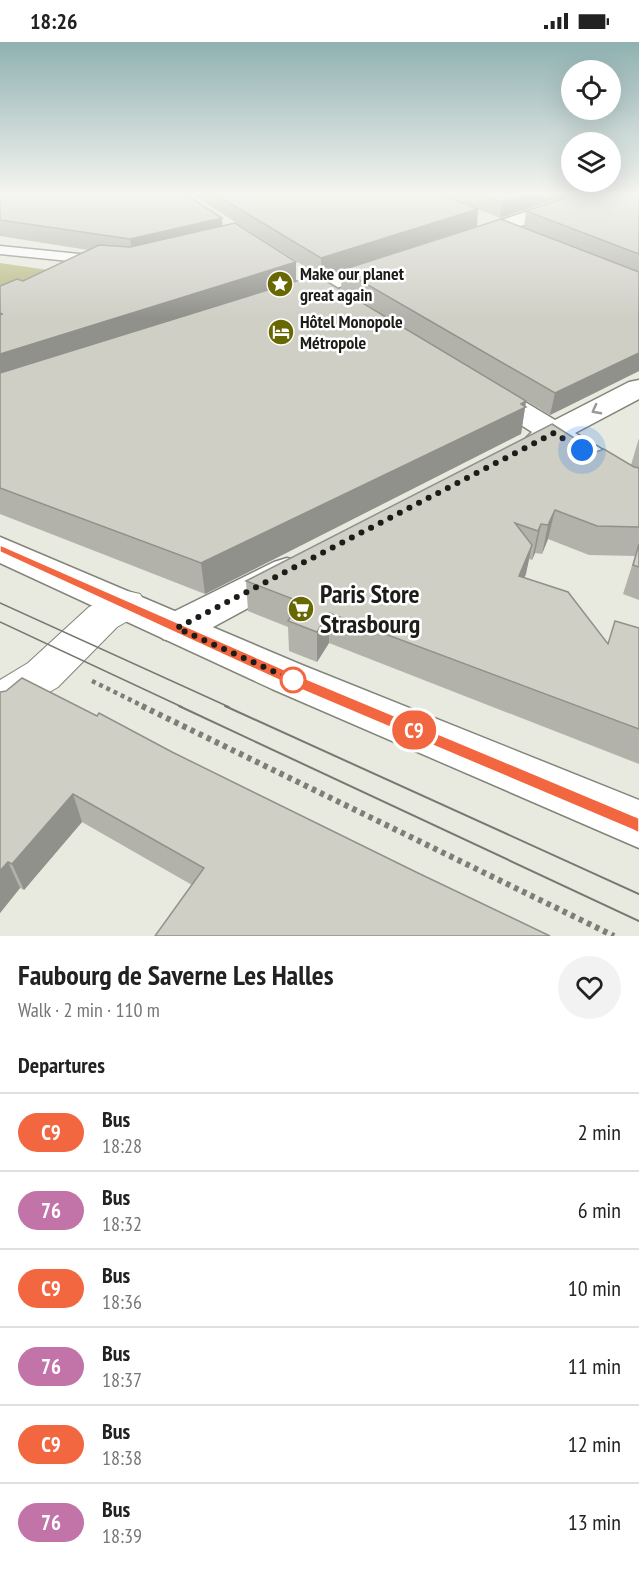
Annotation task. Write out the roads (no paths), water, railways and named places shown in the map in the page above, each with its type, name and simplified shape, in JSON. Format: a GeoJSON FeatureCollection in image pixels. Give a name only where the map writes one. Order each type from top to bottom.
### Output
{"type":"FeatureCollection","features":[{"type":"Feature","properties":{"kind":"street"},"geometry":{"type":"LineString","coordinates":[[453,242],[475,235]]}},
{"type":"Feature","properties":{"kind":"street"},"geometry":{"type":"LineString","coordinates":[[522,235],[532,239]]}},
{"type":"Feature","properties":{"kind":"street"},"geometry":{"type":"LineString","coordinates":[[273,303],[400,260]]}},
{"type":"Feature","properties":{"kind":"street"},"geometry":{"type":"LineString","coordinates":[[293,271],[347,303]]}},
{"type":"Feature","properties":{"kind":"street"},"geometry":{"type":"LineString","coordinates":[[464,376],[639,486]]}},
{"type":"Feature","properties":{"kind":"street"},"geometry":{"type":"LineString","coordinates":[[515,453],[639,388]]}},
{"type":"Feature","properties":{"kind":"street"},"geometry":{"type":"LineString","coordinates":[[0,549],[298,682],[639,824]]}},
{"type":"Feature","properties":{"kind":"street"},"geometry":{"type":"LineString","coordinates":[[177,628],[317,556]]}},
{"type":"Feature","properties":{"kind":"street"},"geometry":{"type":"LineString","coordinates":[[0,704],[9,694],[43,675],[104,617],[127,604]]}},
{"type":"Feature","properties":{"kind":"lane"},"geometry":{"type":"LineString","coordinates":[[0,250],[115,262]]}},
{"type":"Feature","properties":{"kind":"tram line"},"geometry":{"type":"LineString","coordinates":[[0,603],[229,707]]}},
{"type":"Feature","properties":{"kind":"tram line"},"geometry":{"type":"LineString","coordinates":[[0,622],[182,707]]}},
{"type":"Feature","properties":{"kind":"tram line"},"geometry":{"type":"LineString","coordinates":[[179,706],[639,921]]}},
{"type":"Feature","properties":{"kind":"tram line"},"geometry":{"type":"LineString","coordinates":[[225,706],[639,894]]}},
{"type":"Feature","properties":{"kind":"place","name":"Make our planet great again"},"geometry":{"type":"Point","coordinates":[280,284]}},
{"type":"Feature","properties":{"kind":"place","name":"Hôtel Monopole Métropole"},"geometry":{"type":"Point","coordinates":[281,332]}},
{"type":"Feature","properties":{"kind":"place","name":"Paris Store Strasbourg"},"geometry":{"type":"Point","coordinates":[301,609]}}]}
